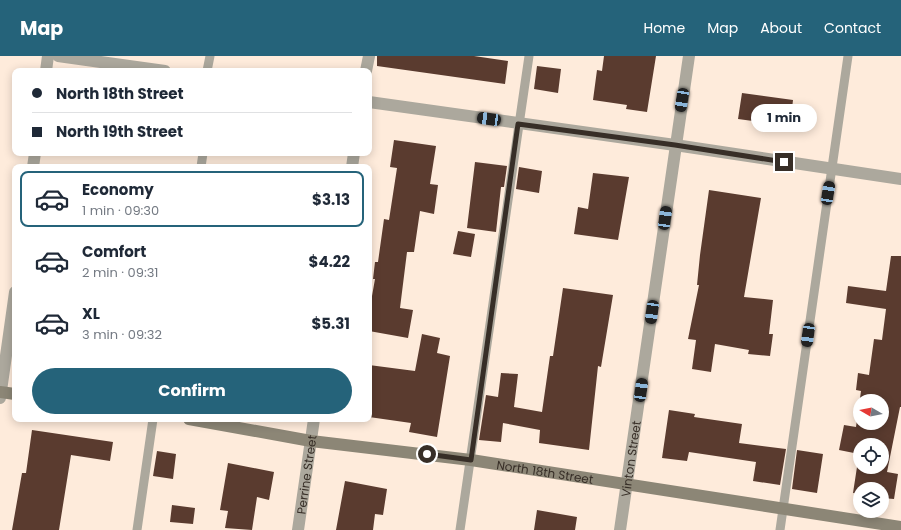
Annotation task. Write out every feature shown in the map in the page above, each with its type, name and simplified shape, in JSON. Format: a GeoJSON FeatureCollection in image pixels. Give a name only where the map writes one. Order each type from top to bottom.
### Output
{"type":"FeatureCollection","features":[{"type":"Feature","properties":{"kind":"street"},"geometry":{"type":"LineString","coordinates":[[46,68],[48,56]]}},
{"type":"Feature","properties":{"kind":"street"},"geometry":{"type":"LineString","coordinates":[[58,56],[144,68]]}},
{"type":"Feature","properties":{"kind":"street"},"geometry":{"type":"LineString","coordinates":[[367,68],[369,56]]}},
{"type":"Feature","properties":{"kind":"street","name":"Vinton Street"},"geometry":{"type":"LineString","coordinates":[[620,530],[628,484],[675,145],[689,56]]}},
{"type":"Feature","properties":{"kind":"street"},"geometry":{"type":"LineString","coordinates":[[372,102],[675,145],[901,179]]}},
{"type":"Feature","properties":{"kind":"street"},"geometry":{"type":"LineString","coordinates":[[12,312],[0,394],[12,394]]}},
{"type":"Feature","properties":{"kind":"street","name":"North 18th Street"},"geometry":{"type":"LineString","coordinates":[[206,422],[311,441],[471,460],[901,527]]}},
{"type":"Feature","properties":{"kind":"street","name":"Perrine Street"},"geometry":{"type":"LineString","coordinates":[[298,530],[314,422]]}},
{"type":"Feature","properties":{"kind":"lane"},"geometry":{"type":"LineString","coordinates":[[208,68],[210,56]]}},
{"type":"Feature","properties":{"kind":"lane"},"geometry":{"type":"LineString","coordinates":[[460,530],[529,56]]}},
{"type":"Feature","properties":{"kind":"lane"},"geometry":{"type":"LineString","coordinates":[[780,530],[848,56]]}},
{"type":"Feature","properties":{"kind":"lane"},"geometry":{"type":"LineString","coordinates":[[137,530],[152,422]]}},
{"type":"Feature","properties":{"kind":"building"},"geometry":{"type":"Polygon","coordinates":[[[377,56],[474,56],[508,61],[505,84],[377,66],[377,56]]]}},
{"type":"Feature","properties":{"kind":"building"},"geometry":{"type":"Polygon","coordinates":[[[604,56],[656,56],[647,112],[626,109],[627,105],[593,100],[597,70],[602,71],[604,56]]]}},
{"type":"Feature","properties":{"kind":"building"},"geometry":{"type":"Polygon","coordinates":[[[537,66],[561,69],[558,93],[534,89],[537,66]]]}},
{"type":"Feature","properties":{"kind":"building"},"geometry":{"type":"Polygon","coordinates":[[[742,93],[793,100],[790,126],[738,119],[742,93]]]}},
{"type":"Feature","properties":{"kind":"building"},"geometry":{"type":"Polygon","coordinates":[[[394,140],[436,146],[430,184],[438,185],[434,214],[420,211],[414,252],[407,252],[400,308],[413,310],[408,338],[372,332],[372,296],[375,279],[373,279],[375,262],[378,262],[384,219],[389,220],[397,168],[390,167],[394,140]]]}},
{"type":"Feature","properties":{"kind":"building"},"geometry":{"type":"Polygon","coordinates":[[[475,162],[507,166],[504,187],[501,187],[496,232],[467,228],[475,162]]]}},
{"type":"Feature","properties":{"kind":"building"},"geometry":{"type":"Polygon","coordinates":[[[519,167],[542,171],[539,193],[516,189],[519,167]]]}},
{"type":"Feature","properties":{"kind":"building"},"geometry":{"type":"Polygon","coordinates":[[[593,173],[629,177],[618,240],[574,234],[578,207],[588,209],[593,173]]]}},
{"type":"Feature","properties":{"kind":"building"},"geometry":{"type":"Polygon","coordinates":[[[709,190],[761,198],[744,297],[773,300],[769,334],[773,334],[770,356],[748,354],[749,350],[715,344],[711,372],[692,369],[696,340],[688,339],[699,285],[697,285],[700,255],[709,190]]]}},
{"type":"Feature","properties":{"kind":"building"},"geometry":{"type":"Polygon","coordinates":[[[458,231],[475,234],[471,257],[453,254],[458,231]]]}},
{"type":"Feature","properties":{"kind":"building"},"geometry":{"type":"Polygon","coordinates":[[[891,256],[901,256],[901,407],[889,462],[889,438],[853,438],[853,453],[839,450],[844,425],[853,426],[853,430],[889,430],[889,394],[861,394],[861,391],[856,390],[858,373],[869,375],[874,339],[882,340],[886,309],[846,303],[848,286],[886,291],[891,256]]]}},
{"type":"Feature","properties":{"kind":"building"},"geometry":{"type":"Polygon","coordinates":[[[563,288],[613,295],[601,367],[598,366],[589,450],[539,443],[540,430],[503,423],[501,442],[479,440],[486,395],[498,397],[501,373],[518,374],[514,407],[542,412],[550,356],[553,356],[563,288]]]}},
{"type":"Feature","properties":{"kind":"building"},"geometry":{"type":"Polygon","coordinates":[[[422,334],[440,338],[437,353],[450,356],[437,437],[409,432],[411,423],[372,417],[372,365],[415,371],[422,334]]]}},
{"type":"Feature","properties":{"kind":"building"},"geometry":{"type":"Polygon","coordinates":[[[669,410],[695,414],[694,417],[742,424],[739,443],[786,449],[780,485],[753,481],[756,462],[689,452],[687,461],[662,458],[669,410]]]}},
{"type":"Feature","properties":{"kind":"building"},"geometry":{"type":"Polygon","coordinates":[[[32,430],[113,442],[110,461],[71,455],[59,530],[12,530],[22,473],[26,473],[32,430]]]}},
{"type":"Feature","properties":{"kind":"building"},"geometry":{"type":"Polygon","coordinates":[[[797,450],[823,454],[817,493],[792,489],[797,450]]]}},
{"type":"Feature","properties":{"kind":"building"},"geometry":{"type":"Polygon","coordinates":[[[157,451],[176,454],[173,479],[153,476],[157,451]]]}},
{"type":"Feature","properties":{"kind":"building"},"geometry":{"type":"Polygon","coordinates":[[[228,463],[274,472],[269,500],[257,497],[252,530],[225,528],[228,511],[220,510],[228,463]]]}},
{"type":"Feature","properties":{"kind":"building"},"geometry":{"type":"Polygon","coordinates":[[[889,472],[898,474],[894,499],[889,499],[889,482],[855,482],[856,474],[889,474],[889,472]]]}},
{"type":"Feature","properties":{"kind":"building"},"geometry":{"type":"Polygon","coordinates":[[[345,481],[387,489],[383,515],[375,514],[373,530],[336,530],[345,481]]]}},
{"type":"Feature","properties":{"kind":"building"},"geometry":{"type":"Polygon","coordinates":[[[172,505],[195,508],[193,524],[170,522],[172,505]]]}},
{"type":"Feature","properties":{"kind":"building"},"geometry":{"type":"Polygon","coordinates":[[[537,510],[577,517],[575,530],[534,530],[537,510]]]}},
{"type":"Feature","properties":{"kind":"route"},"geometry":{"type":"LineString","coordinates":[[427,454],[471,460],[518,124],[675,145],[784,162]]}}]}
